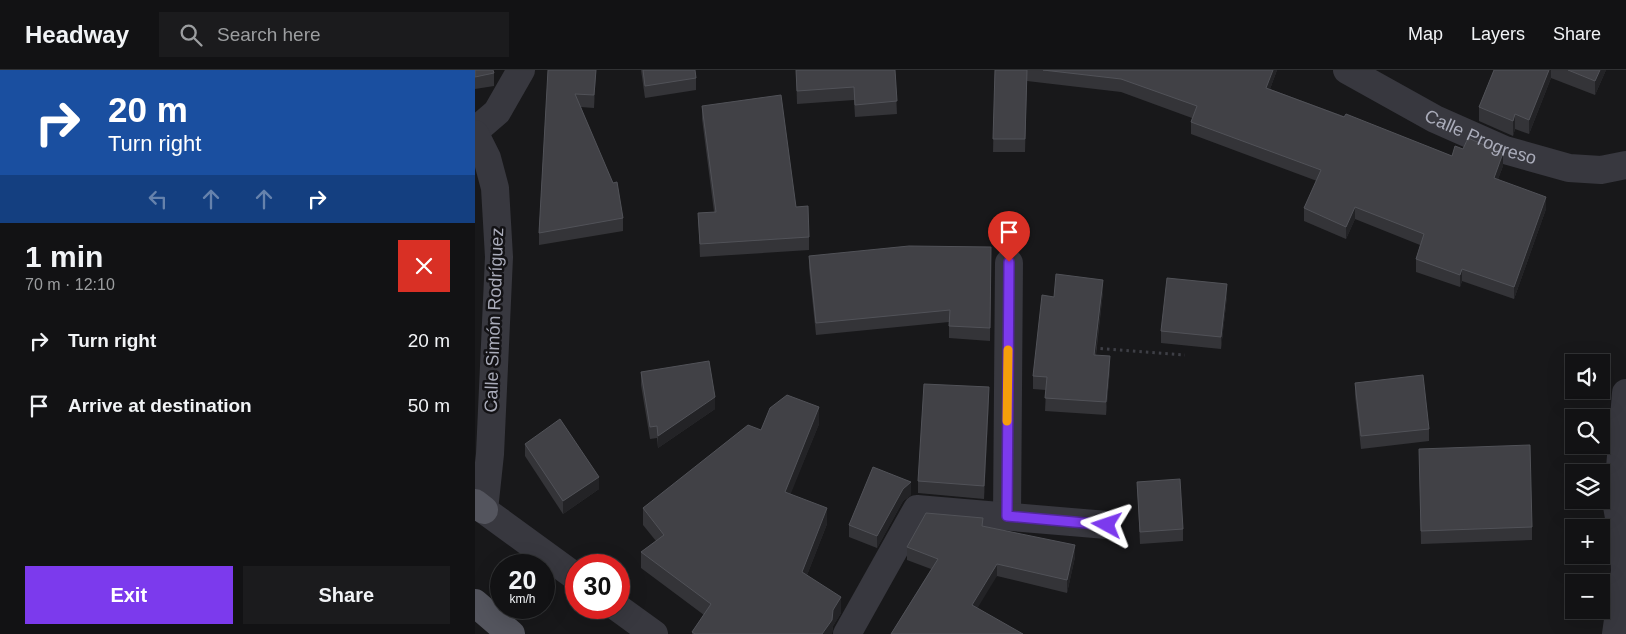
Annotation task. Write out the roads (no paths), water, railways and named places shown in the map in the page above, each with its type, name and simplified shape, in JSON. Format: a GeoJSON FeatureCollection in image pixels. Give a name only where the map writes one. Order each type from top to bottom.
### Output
{"type":"FeatureCollection","features":[{"type":"Feature","properties":{"kind":"main road"},"geometry":{"type":"LineString","coordinates":[[475,603],[511,634]]}},
{"type":"Feature","properties":{"kind":"street"},"geometry":{"type":"LineString","coordinates":[[475,132],[497,112],[521,70]]}},
{"type":"Feature","properties":{"kind":"street","name":"Calle Progreso"},"geometry":{"type":"LineString","coordinates":[[1347,70],[1435,119],[1505,150],[1569,168],[1601,170],[1626,165]]}},
{"type":"Feature","properties":{"kind":"street","name":"Calle Simón Rodríguez"},"geometry":{"type":"LineString","coordinates":[[475,132],[487,158],[495,188],[499,257],[490,454],[479,507]]}},
{"type":"Feature","properties":{"kind":"street"},"geometry":{"type":"LineString","coordinates":[[1007,516],[1009,262]]}},
{"type":"Feature","properties":{"kind":"street"},"geometry":{"type":"LineString","coordinates":[[1616,634],[1625,571],[1625,546],[1617,506],[1626,394]]}},
{"type":"Feature","properties":{"kind":"street"},"geometry":{"type":"LineString","coordinates":[[479,507],[565,569]]}},
{"type":"Feature","properties":{"kind":"street"},"geometry":{"type":"LineString","coordinates":[[847,634],[917,509],[1107,525]]}},
{"type":"Feature","properties":{"kind":"street"},"geometry":{"type":"LineString","coordinates":[[630,617],[654,634]]}}]}
